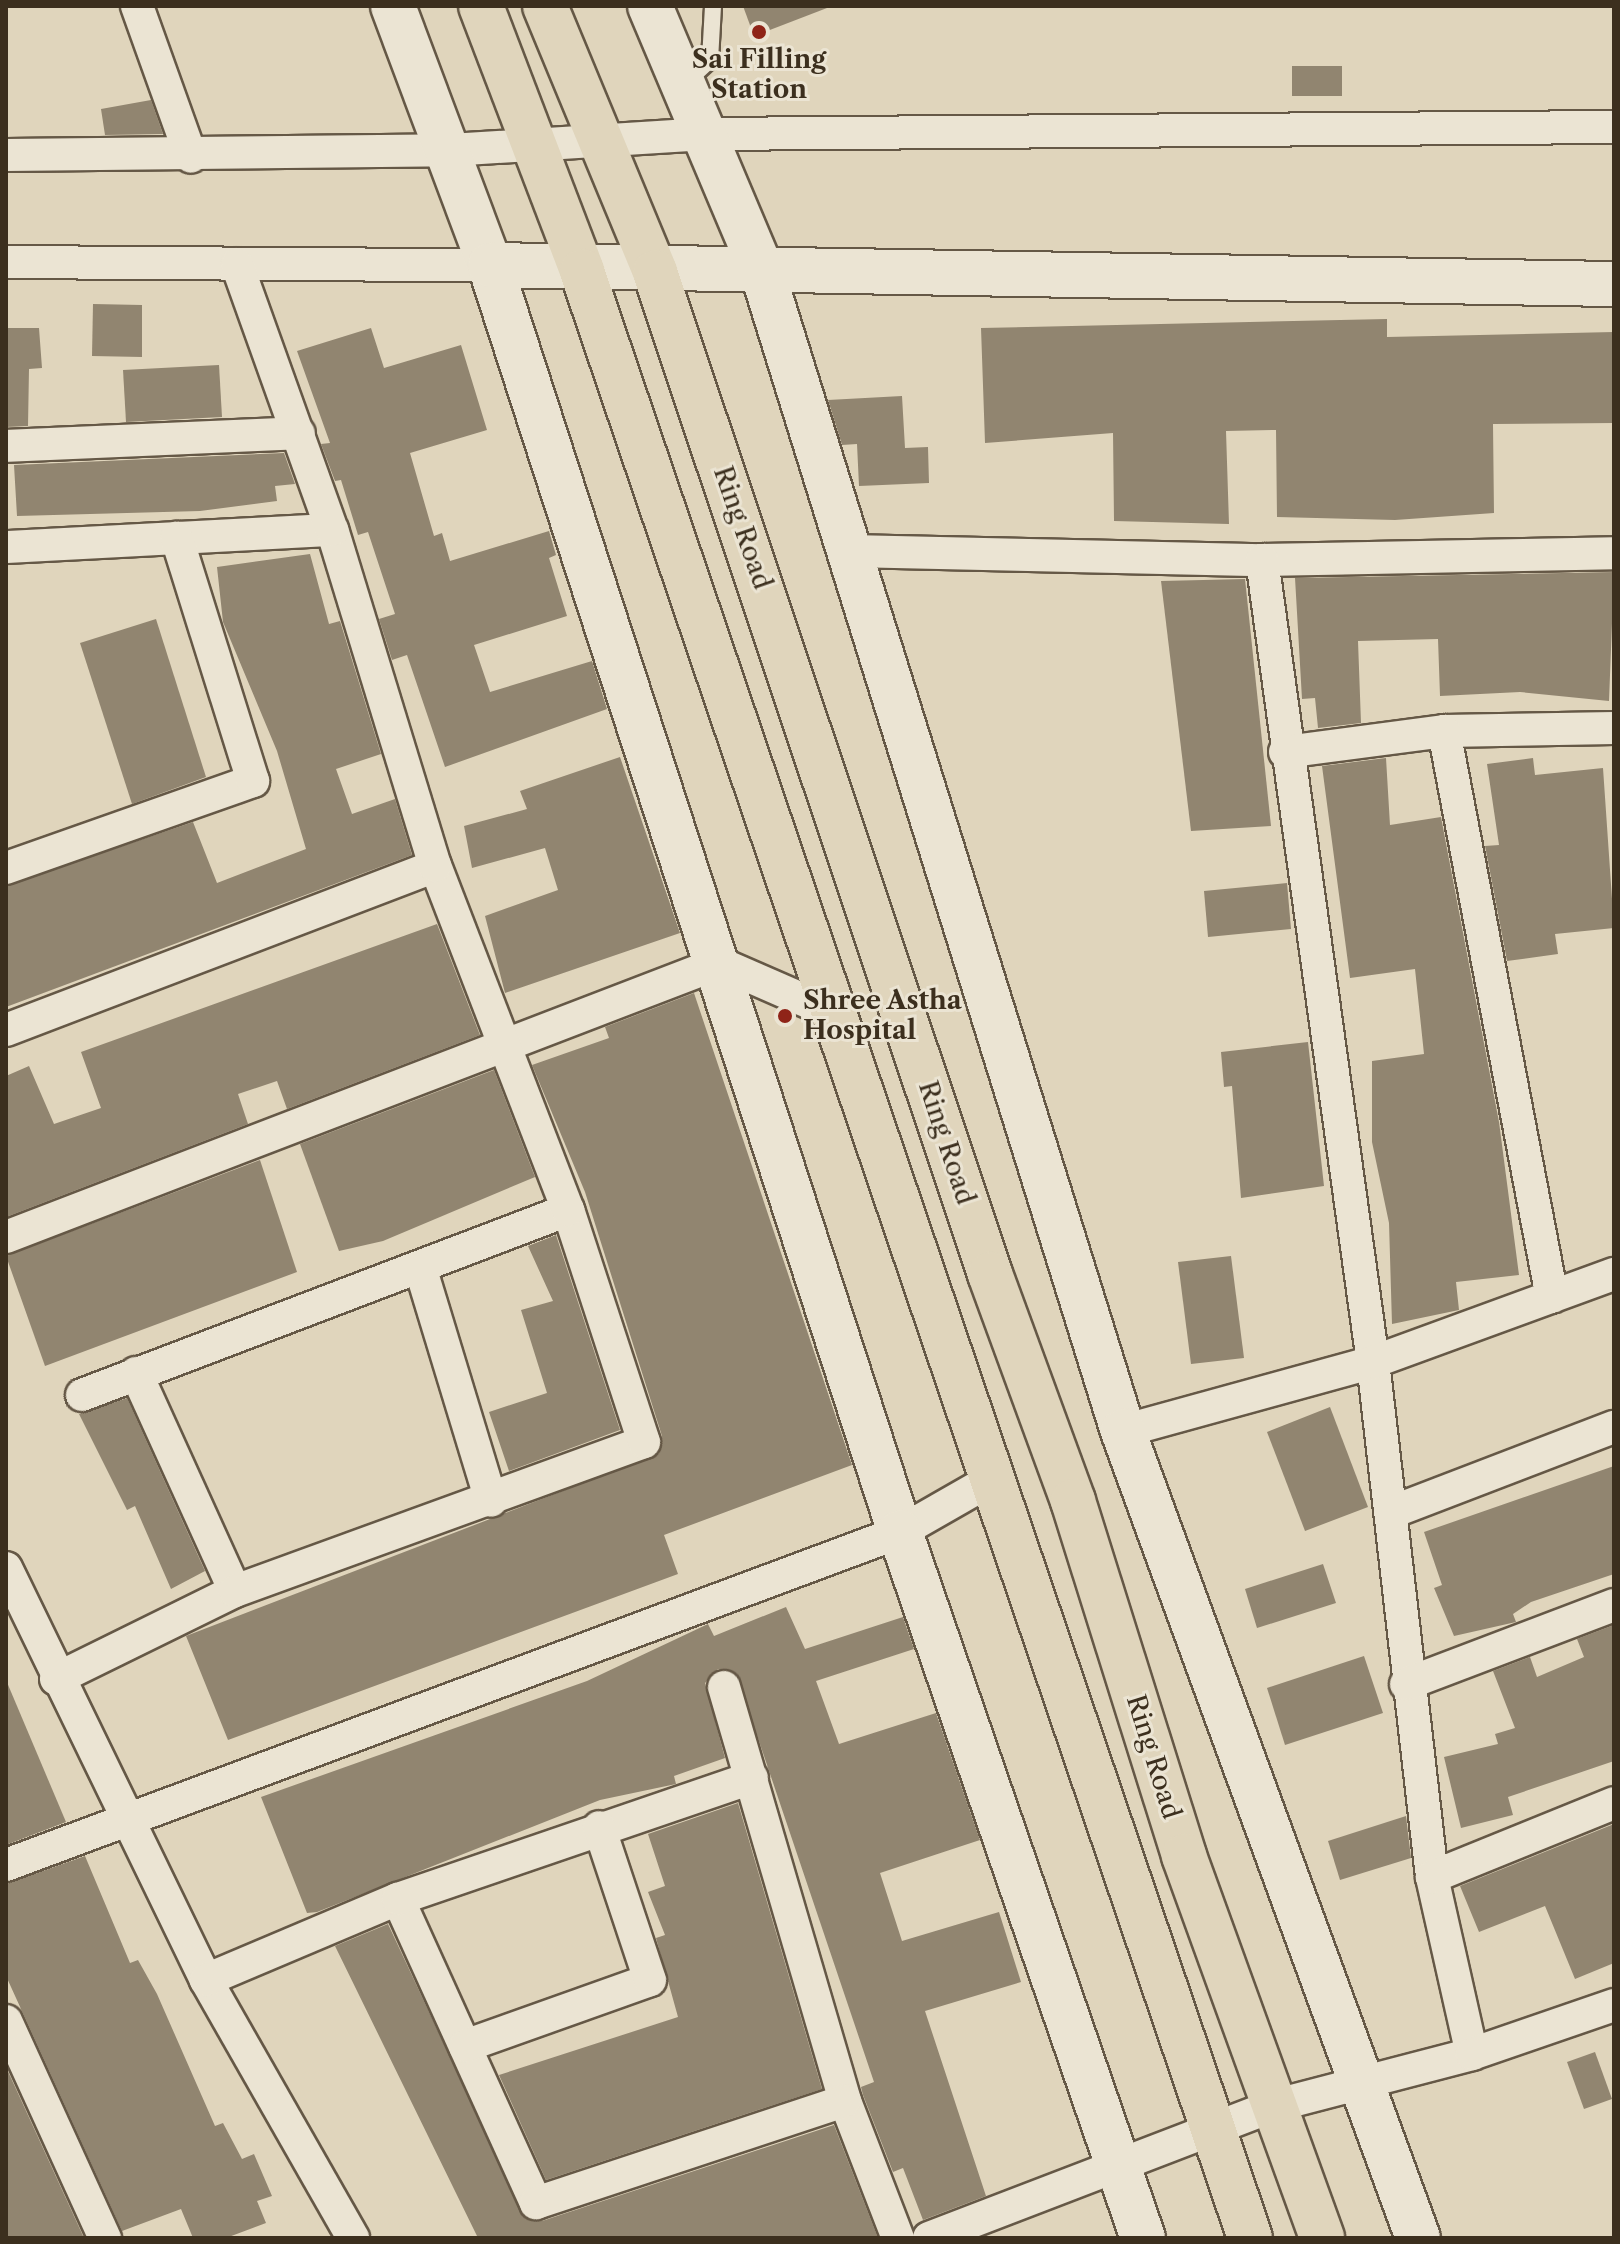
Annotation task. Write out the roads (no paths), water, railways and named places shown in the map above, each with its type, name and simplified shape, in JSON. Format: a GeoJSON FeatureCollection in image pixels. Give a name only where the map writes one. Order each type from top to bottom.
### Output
{"type":"FeatureCollection","features":[{"type":"Feature","properties":{"kind":"highway"},"geometry":{"type":"LineString","coordinates":[[481,6],[530,143],[582,271],[831,1012],[996,1477],[1211,2129],[1250,2238]]}},
{"type":"Feature","properties":{"kind":"highway","name":"Ring Road"},"geometry":{"type":"LineString","coordinates":[[545,6],[603,137],[655,272],[1273,2106],[1322,2238]]}},
{"type":"Feature","properties":{"kind":"street"},"geometry":{"type":"LineString","coordinates":[[137,6],[191,157]]}},
{"type":"Feature","properties":{"kind":"street"},"geometry":{"type":"LineString","coordinates":[[393,6],[450,150],[490,265],[719,963],[900,1532],[1143,2238]]}},
{"type":"Feature","properties":{"kind":"street"},"geometry":{"type":"LineString","coordinates":[[650,6],[681,88],[705,134],[763,274],[1123,1431],[1418,2238]]}},
{"type":"Feature","properties":{"kind":"street"},"geometry":{"type":"LineString","coordinates":[[6,155],[191,157],[450,150],[603,137],[705,134],[1614,127]]}},
{"type":"Feature","properties":{"kind":"street"},"geometry":{"type":"LineString","coordinates":[[6,262],[490,265],[582,271],[1614,284]]}},
{"type":"Feature","properties":{"kind":"street"},"geometry":{"type":"LineString","coordinates":[[56,1679],[235,1591],[491,1501],[644,1442],[568,1210],[435,866],[332,530],[237,265]]}},
{"type":"Feature","properties":{"kind":"street"},"geometry":{"type":"LineString","coordinates":[[6,446],[299,433]]}},
{"type":"Feature","properties":{"kind":"street"},"geometry":{"type":"LineString","coordinates":[[6,547],[332,530]]}},
{"type":"Feature","properties":{"kind":"street"},"geometry":{"type":"LineString","coordinates":[[6,868],[253,781],[177,538]]}},
{"type":"Feature","properties":{"kind":"street"},"geometry":{"type":"LineString","coordinates":[[850,551],[1262,560],[1614,553]]}},
{"type":"Feature","properties":{"kind":"street"},"geometry":{"type":"LineString","coordinates":[[1262,560],[1285,752],[1373,1362],[1392,1512],[1406,1684],[1432,1877],[1472,2054]]}},
{"type":"Feature","properties":{"kind":"street"},"geometry":{"type":"LineString","coordinates":[[1285,752],[1444,731],[1614,728]]}},
{"type":"Feature","properties":{"kind":"street"},"geometry":{"type":"LineString","coordinates":[[1444,731],[1552,1297]]}},
{"type":"Feature","properties":{"kind":"street"},"geometry":{"type":"LineString","coordinates":[[6,1030],[435,866]]}},
{"type":"Feature","properties":{"kind":"street"},"geometry":{"type":"LineString","coordinates":[[6,1237],[507,1050],[719,963],[831,1012]]}},
{"type":"Feature","properties":{"kind":"street"},"geometry":{"type":"LineString","coordinates":[[82,1395],[421,1270],[568,1210]]}},
{"type":"Feature","properties":{"kind":"street"},"geometry":{"type":"LineString","coordinates":[[421,1270],[491,1501]]}},
{"type":"Feature","properties":{"kind":"street"},"geometry":{"type":"LineString","coordinates":[[1123,1431],[1373,1362],[1614,1274]]}},
{"type":"Feature","properties":{"kind":"street"},"geometry":{"type":"LineString","coordinates":[[136,1373],[235,1591]]}},
{"type":"Feature","properties":{"kind":"street"},"geometry":{"type":"LineString","coordinates":[[1392,1512],[1614,1427]]}},
{"type":"Feature","properties":{"kind":"street"},"geometry":{"type":"LineString","coordinates":[[6,1865],[125,1816],[900,1532],[996,1477]]}},
{"type":"Feature","properties":{"kind":"street"},"geometry":{"type":"LineString","coordinates":[[6,1568],[56,1679],[206,1980],[353,2238]]}},
{"type":"Feature","properties":{"kind":"street"},"geometry":{"type":"LineString","coordinates":[[1406,1684],[1614,1605]]}},
{"type":"Feature","properties":{"kind":"street"},"geometry":{"type":"LineString","coordinates":[[724,1687],[845,2101],[898,2238]]}},
{"type":"Feature","properties":{"kind":"street"},"geometry":{"type":"LineString","coordinates":[[206,1980],[398,1899],[599,1827],[752,1778]]}},
{"type":"Feature","properties":{"kind":"street"},"geometry":{"type":"LineString","coordinates":[[1432,1877],[1614,1803]]}},
{"type":"Feature","properties":{"kind":"street"},"geometry":{"type":"LineString","coordinates":[[465,2046],[650,1980],[599,1827]]}},
{"type":"Feature","properties":{"kind":"street"},"geometry":{"type":"LineString","coordinates":[[398,1899],[536,2203],[845,2101]]}},
{"type":"Feature","properties":{"kind":"street"},"geometry":{"type":"LineString","coordinates":[[929,2238],[1118,2171],[1211,2129],[1273,2106],[1472,2054],[1614,2005]]}},
{"type":"Feature","properties":{"kind":"street"},"geometry":{"type":"LineString","coordinates":[[6,2021],[105,2238]]}},
{"type":"Feature","properties":{"kind":"lane"},"geometry":{"type":"LineString","coordinates":[[681,88],[710,60],[713,6]]}},
{"type":"Feature","properties":{"kind":"place","name":"Sai Filling Station"},"geometry":{"type":"Point","coordinates":[759,32]}},
{"type":"Feature","properties":{"kind":"place","name":"Shree Astha Hospital"},"geometry":{"type":"Point","coordinates":[785,1016]}}]}
